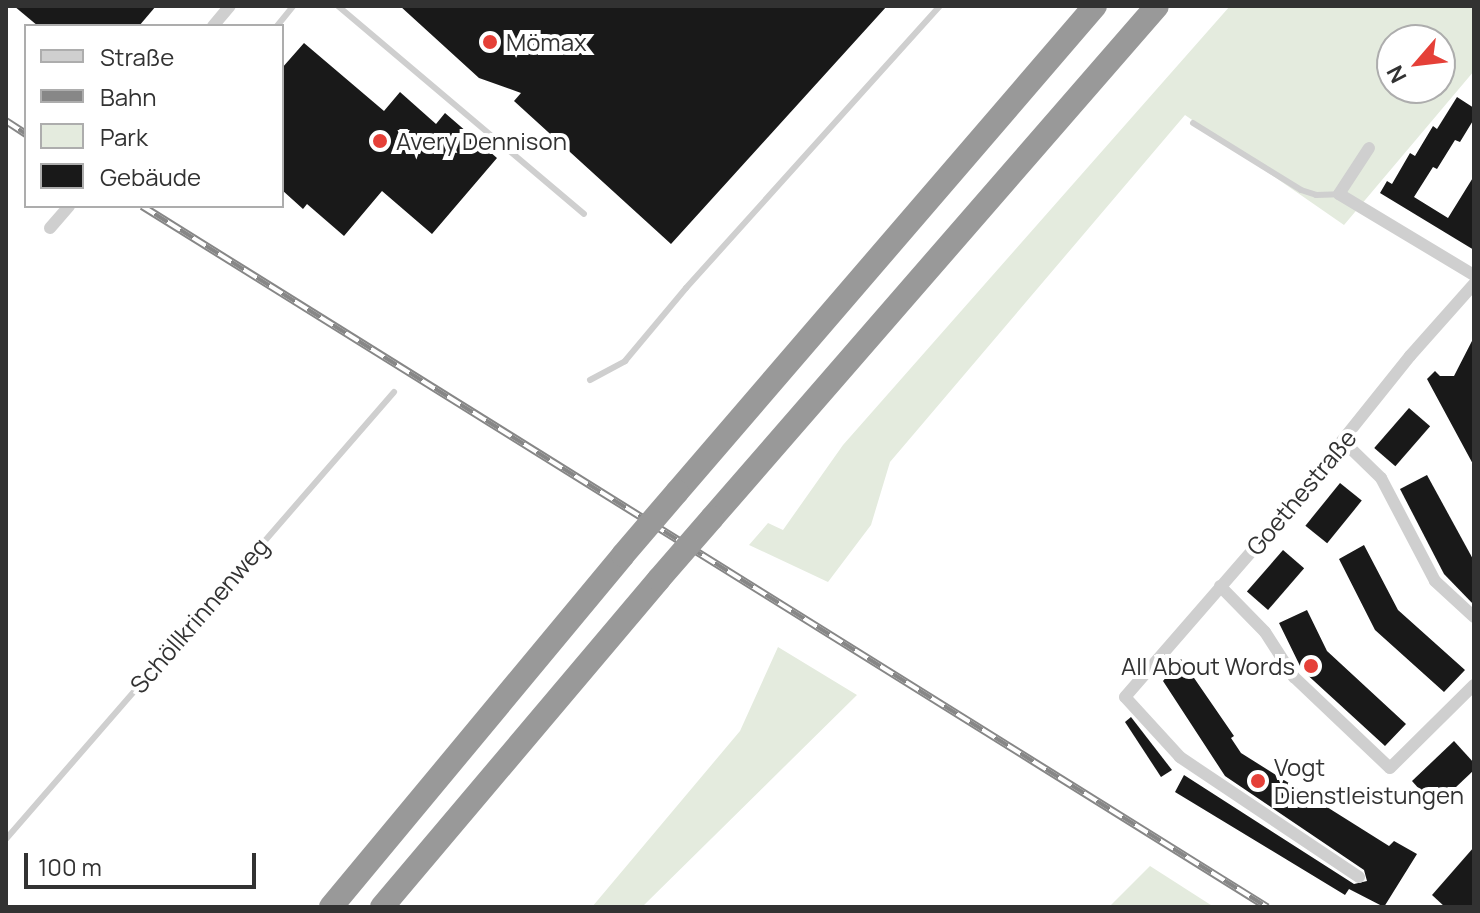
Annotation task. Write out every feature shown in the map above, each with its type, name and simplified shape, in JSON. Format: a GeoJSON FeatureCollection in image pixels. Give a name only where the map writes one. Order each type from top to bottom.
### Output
{"type":"FeatureCollection","features":[{"type":"Feature","properties":{"kind":"highway"},"geometry":{"type":"LineString","coordinates":[[331,907],[623,555],[1095,6]]}},
{"type":"Feature","properties":{"kind":"highway"},"geometry":{"type":"LineString","coordinates":[[382,907],[659,579],[1157,6]]}},
{"type":"Feature","properties":{"kind":"street"},"geometry":{"type":"LineString","coordinates":[[215,24],[230,6]]}},
{"type":"Feature","properties":{"kind":"street"},"geometry":{"type":"LineString","coordinates":[[1369,148],[1339,194],[1474,275]]}},
{"type":"Feature","properties":{"kind":"street"},"geometry":{"type":"LineString","coordinates":[[50,228],[67,208]]}},
{"type":"Feature","properties":{"kind":"street","name":"Goethestraße"},"geometry":{"type":"LineString","coordinates":[[1359,877],[1180,757],[1125,697],[1344,442],[1410,356],[1474,284]]}},
{"type":"Feature","properties":{"kind":"street"},"geometry":{"type":"LineString","coordinates":[[1344,442],[1381,478],[1435,581],[1474,617]]}},
{"type":"Feature","properties":{"kind":"street"},"geometry":{"type":"LineString","coordinates":[[1220,586],[1265,632],[1294,677],[1390,768],[1474,685]]}},
{"type":"Feature","properties":{"kind":"lane"},"geometry":{"type":"LineString","coordinates":[[279,24],[293,6]]}},
{"type":"Feature","properties":{"kind":"lane"},"geometry":{"type":"LineString","coordinates":[[338,6],[584,214]]}},
{"type":"Feature","properties":{"kind":"lane"},"geometry":{"type":"LineString","coordinates":[[590,380],[625,361],[686,288],[940,6]]}},
{"type":"Feature","properties":{"kind":"lane"},"geometry":{"type":"LineString","coordinates":[[1193,123],[1301,190],[1316,195],[1339,194]]}},
{"type":"Feature","properties":{"kind":"lane","name":"Schöllkrinnenweg"},"geometry":{"type":"LineString","coordinates":[[6,839],[394,392]]}},
{"type":"Feature","properties":{"kind":"green space"},"geometry":{"type":"Polygon","coordinates":[[[1230,6],[1474,6],[1474,71],[1456,92],[1456,24],[1376,24],[1376,104],[1446,104],[1344,225],[1185,115],[890,462],[871,525],[828,582],[749,545],[768,523],[783,530],[843,445],[1230,6]]]}},
{"type":"Feature","properties":{"kind":"green space"},"geometry":{"type":"Polygon","coordinates":[[[778,647],[857,695],[642,907],[592,907],[740,731],[778,647]]]}},
{"type":"Feature","properties":{"kind":"green space"},"geometry":{"type":"Polygon","coordinates":[[[1150,866],[1214,907],[1109,907],[1150,866]]]}},
{"type":"Feature","properties":{"kind":"building"},"geometry":{"type":"Polygon","coordinates":[[[14,6],[156,6],[141,24],[36,24],[14,6]]]}},
{"type":"Feature","properties":{"kind":"building"},"geometry":{"type":"Polygon","coordinates":[[[400,6],[887,6],[671,244],[514,101],[521,93],[479,78],[400,6]]]}},
{"type":"Feature","properties":{"kind":"building","name":"Avery Dennison"},"geometry":{"type":"Polygon","coordinates":[[[304,43],[384,111],[400,92],[436,124],[445,113],[497,158],[432,234],[382,191],[344,236],[307,204],[303,209],[284,192],[284,66],[304,43]]]}},
{"type":"Feature","properties":{"kind":"building"},"geometry":{"type":"Polygon","coordinates":[[[1456,99],[1474,108],[1474,119],[1460,142],[1455,140],[1437,169],[1433,167],[1414,197],[1448,218],[1474,176],[1474,250],[1380,193],[1387,181],[1392,184],[1410,153],[1415,156],[1433,126],[1437,129],[1453,104],[1456,104],[1456,99]]]}},
{"type":"Feature","properties":{"kind":"building"},"geometry":{"type":"Polygon","coordinates":[[[1474,337],[1474,466],[1427,379],[1435,371],[1440,376],[1454,376],[1474,337]]]}},
{"type":"Feature","properties":{"kind":"building"},"geometry":{"type":"Polygon","coordinates":[[[1409,408],[1430,426],[1395,466],[1374,448],[1409,408]]]}},
{"type":"Feature","properties":{"kind":"building"},"geometry":{"type":"Polygon","coordinates":[[[1427,475],[1474,561],[1474,605],[1444,574],[1400,489],[1427,475]]]}},
{"type":"Feature","properties":{"kind":"building"},"geometry":{"type":"Polygon","coordinates":[[[1340,483],[1362,501],[1327,543],[1305,526],[1340,483]]]}},
{"type":"Feature","properties":{"kind":"building"},"geometry":{"type":"Polygon","coordinates":[[[1364,545],[1398,610],[1465,670],[1444,692],[1375,630],[1339,559],[1364,545]]]}},
{"type":"Feature","properties":{"kind":"building"},"geometry":{"type":"Polygon","coordinates":[[[1283,550],[1304,568],[1268,610],[1247,592],[1283,550]]]}},
{"type":"Feature","properties":{"kind":"building"},"geometry":{"type":"Polygon","coordinates":[[[1307,610],[1327,651],[1406,724],[1385,746],[1302,670],[1279,623],[1307,610]]]}},
{"type":"Feature","properties":{"kind":"building"},"geometry":{"type":"Polygon","coordinates":[[[1181,659],[1234,736],[1231,738],[1241,753],[1389,846],[1394,841],[1417,854],[1384,907],[1349,889],[1345,895],[1175,792],[1184,775],[1354,884],[1367,881],[1364,870],[1225,776],[1163,681],[1181,659]]]}},
{"type":"Feature","properties":{"kind":"building"},"geometry":{"type":"Polygon","coordinates":[[[1131,717],[1172,770],[1161,777],[1125,722],[1131,717]]]}},
{"type":"Feature","properties":{"kind":"building"},"geometry":{"type":"Polygon","coordinates":[[[1454,741],[1474,763],[1474,770],[1435,807],[1412,781],[1454,741]]]}},
{"type":"Feature","properties":{"kind":"building"},"geometry":{"type":"Polygon","coordinates":[[[1474,847],[1474,907],[1445,907],[1432,895],[1474,847]]]}},
{"type":"Feature","properties":{"kind":"railway"},"geometry":{"type":"LineString","coordinates":[[6,121],[24,133]]}},
{"type":"Feature","properties":{"kind":"railway"},"geometry":{"type":"LineString","coordinates":[[145,208],[1267,907]]}},
{"type":"Feature","properties":{"kind":"place","name":"Mömax"},"geometry":{"type":"Point","coordinates":[490,42]}},
{"type":"Feature","properties":{"kind":"place","name":"Avery Dennison"},"geometry":{"type":"Point","coordinates":[380,141]}},
{"type":"Feature","properties":{"kind":"place","name":"All About Words"},"geometry":{"type":"Point","coordinates":[1311,666]}},
{"type":"Feature","properties":{"kind":"place","name":"Vogt Dienstleistungen"},"geometry":{"type":"Point","coordinates":[1258,781]}}]}
